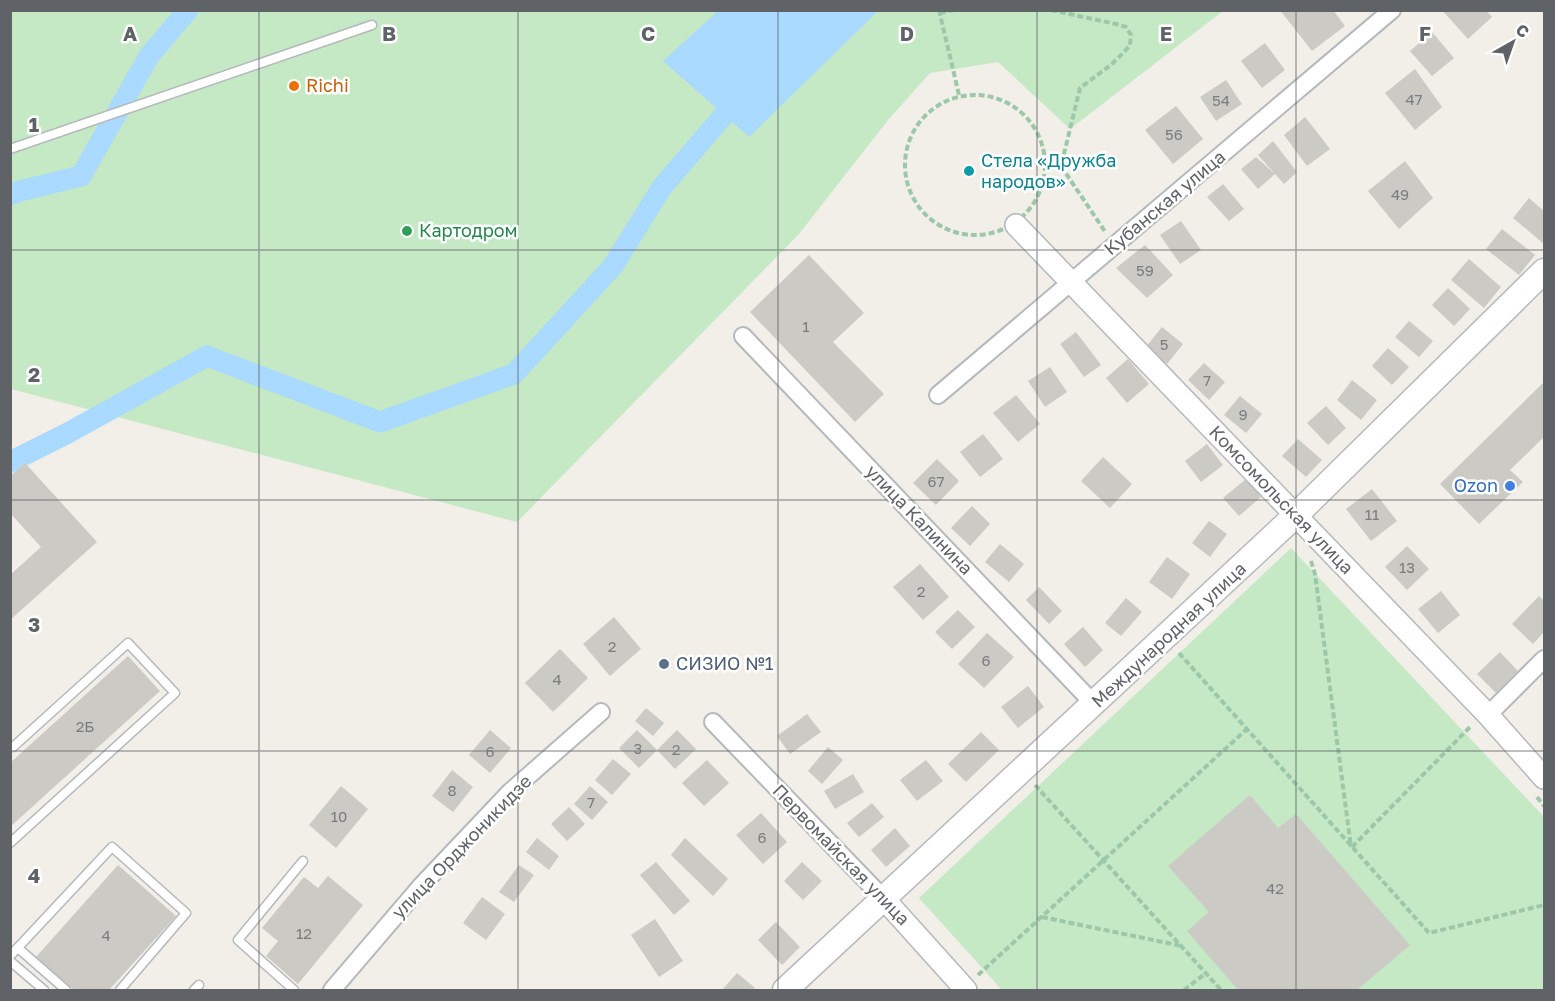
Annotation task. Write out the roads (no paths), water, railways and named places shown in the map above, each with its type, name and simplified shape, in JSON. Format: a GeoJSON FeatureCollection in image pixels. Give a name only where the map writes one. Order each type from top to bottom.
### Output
{"type":"FeatureCollection","features":[{"type":"Feature","properties":{"kind":"main road","name":"Международная улица"},"geometry":{"type":"LineString","coordinates":[[786,990],[1296,515],[1545,271]]}},
{"type":"Feature","properties":{"kind":"street","name":"Кубанская улица"},"geometry":{"type":"LineString","coordinates":[[938,395],[1392,10]]}},
{"type":"Feature","properties":{"kind":"street","name":"Комсомольская улица"},"geometry":{"type":"LineString","coordinates":[[1016,225],[1296,515],[1480,720],[1545,778]]}},
{"type":"Feature","properties":{"kind":"street","name":"улица Калинина"},"geometry":{"type":"LineString","coordinates":[[743,336],[1094,705]]}},
{"type":"Feature","properties":{"kind":"street"},"geometry":{"type":"LineString","coordinates":[[1480,720],[1545,659]]}},
{"type":"Feature","properties":{"kind":"street","name":"улица Орджоникидзе"},"geometry":{"type":"LineString","coordinates":[[332,990],[421,886],[510,792],[601,712]]}},
{"type":"Feature","properties":{"kind":"street","name":"Первомайская улица"},"geometry":{"type":"LineString","coordinates":[[713,722],[885,900],[965,989]]}},
{"type":"Feature","properties":{"kind":"lane"},"geometry":{"type":"LineString","coordinates":[[10,149],[372,26]]}},
{"type":"Feature","properties":{"kind":"lane"},"geometry":{"type":"LineString","coordinates":[[10,843],[175,693],[128,643],[14,747]]}},
{"type":"Feature","properties":{"kind":"lane"},"geometry":{"type":"LineString","coordinates":[[44,990],[10,959],[112,847],[186,913],[120,990]]}},
{"type":"Feature","properties":{"kind":"lane"},"geometry":{"type":"LineString","coordinates":[[294,990],[238,940],[303,861]]}},
{"type":"Feature","properties":{"kind":"lane"},"geometry":{"type":"LineString","coordinates":[[18,948],[66,990]]}},
{"type":"Feature","properties":{"kind":"water"},"geometry":{"type":"Polygon","coordinates":[[[718,11],[878,11],[749,137],[663,61],[718,11]]]}},
{"type":"Feature","properties":{"kind":"waterway"},"geometry":{"type":"LineString","coordinates":[[10,195],[81,176],[149,56],[188,10]]}},
{"type":"Feature","properties":{"kind":"waterway"},"geometry":{"type":"LineString","coordinates":[[10,462],[66,434],[207,356],[380,422],[514,374],[613,266],[662,187],[743,93]]}},
{"type":"Feature","properties":{"kind":"place","name":"Richi"},"geometry":{"type":"Point","coordinates":[294,86]}},
{"type":"Feature","properties":{"kind":"place","name":"Стела «Дружба народов»"},"geometry":{"type":"Point","coordinates":[969,171]}},
{"type":"Feature","properties":{"kind":"place","name":"Картодром"},"geometry":{"type":"Point","coordinates":[407,231]}},
{"type":"Feature","properties":{"kind":"place","name":"Ozon"},"geometry":{"type":"Point","coordinates":[1510,486]}},
{"type":"Feature","properties":{"kind":"place","name":"СИЗИО №1"},"geometry":{"type":"Point","coordinates":[664,664]}}]}
